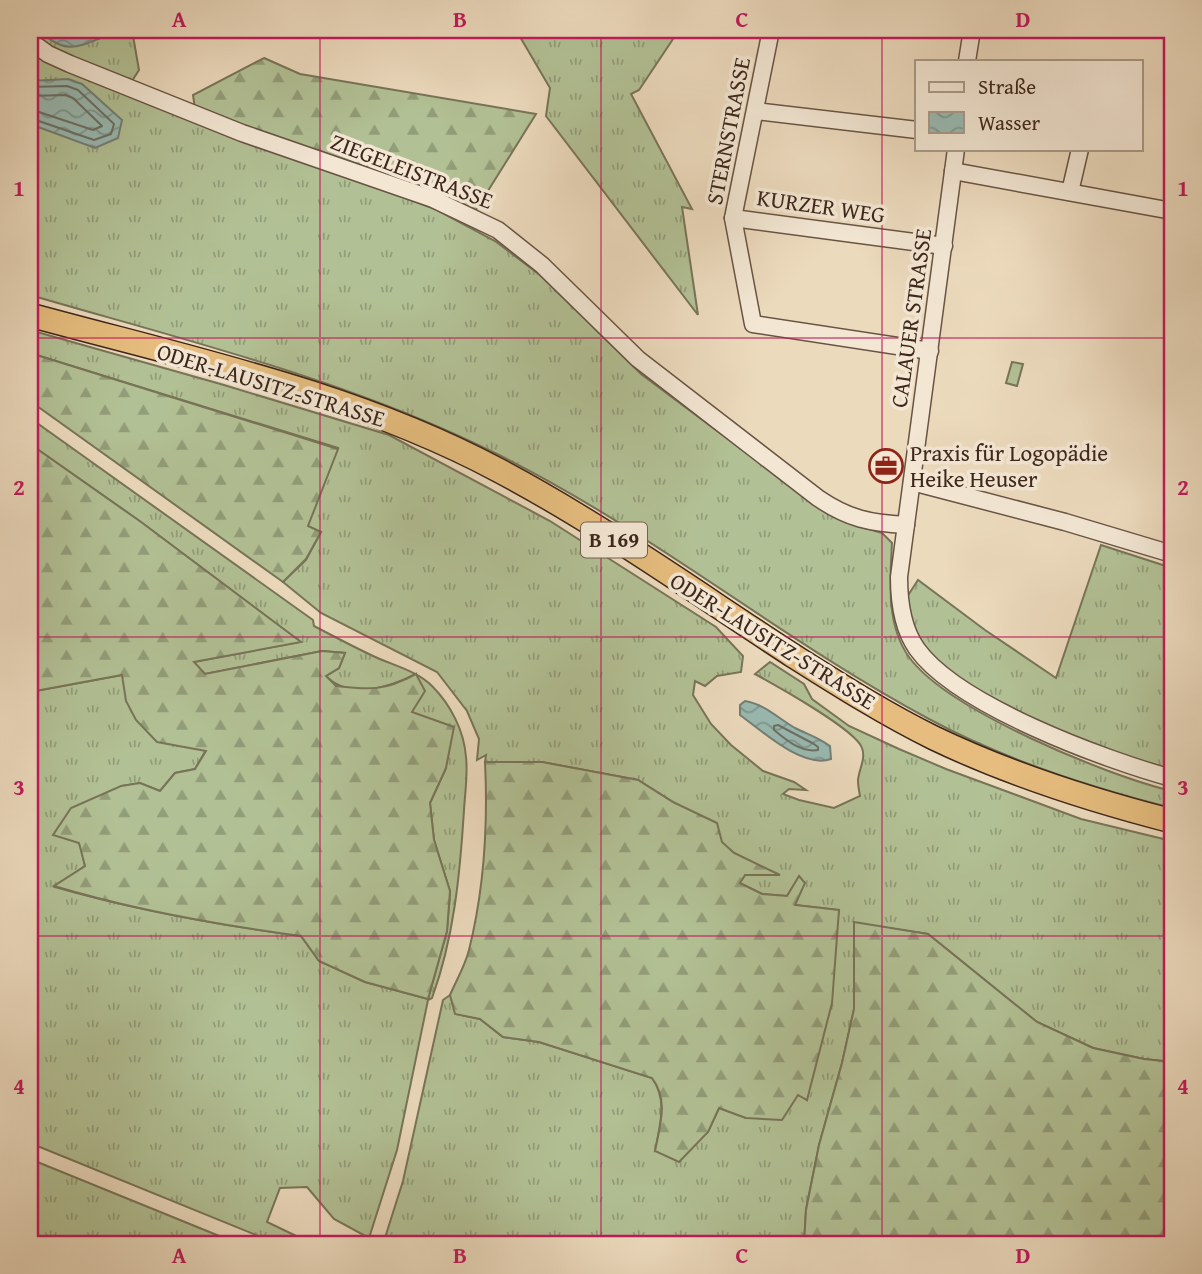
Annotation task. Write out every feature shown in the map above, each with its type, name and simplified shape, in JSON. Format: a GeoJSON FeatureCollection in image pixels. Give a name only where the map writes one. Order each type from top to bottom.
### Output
{"type":"FeatureCollection","features":[{"type":"Feature","properties":{"kind":"highway","name":"ODER-LAUSITZ-STRASSE"},"geometry":{"type":"LineString","coordinates":[[30,315],[326,398],[396,423],[496,469],[582,519],[849,692],[932,738],[1018,776],[1099,803],[1172,821]]}},
{"type":"Feature","properties":{"kind":"street","name":"STERNSTRASSE"},"geometry":{"type":"LineString","coordinates":[[771,30],[733,218],[753,324],[930,351]]}},
{"type":"Feature","properties":{"kind":"street"},"geometry":{"type":"LineString","coordinates":[[967,60],[972,30]]}},
{"type":"Feature","properties":{"kind":"street","name":"ZIEGELEISTRASSE"},"geometry":{"type":"LineString","coordinates":[[30,41],[48,54],[70,64],[242,133],[433,199],[498,230],[542,265],[638,359],[818,498],[848,516],[872,523],[906,525]]}},
{"type":"Feature","properties":{"kind":"street"},"geometry":{"type":"LineString","coordinates":[[756,111],[915,130]]}},
{"type":"Feature","properties":{"kind":"street","name":"CALAUER STRASSE"},"geometry":{"type":"LineString","coordinates":[[956,150],[899,577],[902,614],[907,629],[916,647],[948,678],[1010,715],[1107,757],[1172,778]]}},
{"type":"Feature","properties":{"kind":"street"},"geometry":{"type":"LineString","coordinates":[[1070,192],[1080,150]]}},
{"type":"Feature","properties":{"kind":"street"},"geometry":{"type":"LineString","coordinates":[[953,171],[1172,211]]}},
{"type":"Feature","properties":{"kind":"street","name":"KURZER WEG"},"geometry":{"type":"LineString","coordinates":[[733,218],[944,246]]}},
{"type":"Feature","properties":{"kind":"street"},"geometry":{"type":"LineString","coordinates":[[912,482],[1172,554]]}},
{"type":"Feature","properties":{"kind":"green space"},"geometry":{"type":"Polygon","coordinates":[[[30,30],[132,30],[139,70],[130,84],[87,71],[437,210],[495,241],[540,275],[641,374],[811,501],[846,522],[882,533],[892,543],[891,602],[896,631],[909,657],[929,677],[992,719],[1031,738],[1109,771],[1172,791],[1172,808],[1109,791],[1017,760],[929,719],[820,654],[608,516],[497,454],[441,428],[326,383],[30,295],[30,30]]]}},
{"type":"Feature","properties":{"kind":"green space"},"geometry":{"type":"Polygon","coordinates":[[[516,30],[679,30],[639,90],[631,94],[692,209],[682,207],[698,315],[546,116],[550,88],[516,30]]]}},
{"type":"Feature","properties":{"kind":"green space"},"geometry":{"type":"Polygon","coordinates":[[[264,58],[300,74],[536,114],[476,210],[372,169],[195,109],[193,95],[264,58]]]}},
{"type":"Feature","properties":{"kind":"green space"},"geometry":{"type":"Polygon","coordinates":[[[30,330],[389,435],[550,521],[716,627],[743,656],[741,672],[717,676],[705,686],[695,681],[693,695],[711,724],[731,745],[763,771],[794,782],[806,790],[789,789],[783,794],[834,808],[860,796],[858,780],[863,752],[846,730],[755,674],[770,662],[804,684],[812,699],[849,726],[899,749],[1081,819],[1172,841],[1172,1062],[1093,1048],[1037,1022],[928,934],[854,923],[854,1009],[819,1145],[806,1210],[804,1244],[383,1244],[403,1181],[443,1000],[450,995],[456,1014],[480,1019],[503,1037],[539,1042],[652,1078],[657,1086],[661,1104],[655,1151],[708,1132],[719,1108],[746,1118],[799,1095],[807,1100],[839,910],[795,905],[800,876],[787,896],[762,894],[739,883],[745,875],[778,875],[734,853],[673,802],[638,780],[542,762],[485,762],[486,755],[477,760],[479,739],[467,711],[437,672],[321,613],[283,582],[306,560],[321,532],[307,526],[338,448],[30,353],[30,330]]]}},
{"type":"Feature","properties":{"kind":"green space"},"geometry":{"type":"Polygon","coordinates":[[[30,353],[338,449],[308,526],[321,532],[306,559],[283,582],[30,401],[30,353]]]}},
{"type":"Feature","properties":{"kind":"green space"},"geometry":{"type":"Polygon","coordinates":[[[1012,362],[1023,364],[1017,386],[1006,383],[1012,362]]]}},
{"type":"Feature","properties":{"kind":"green space"},"geometry":{"type":"Polygon","coordinates":[[[30,418],[313,620],[314,626],[416,674],[382,687],[357,690],[346,688],[326,676],[339,668],[345,653],[322,651],[205,674],[193,662],[300,642],[141,522],[30,444],[30,418]]]}},
{"type":"Feature","properties":{"kind":"green space"},"geometry":{"type":"Polygon","coordinates":[[[30,444],[141,522],[301,642],[194,662],[205,674],[322,651],[345,653],[339,668],[326,676],[336,686],[377,688],[395,684],[416,674],[425,691],[412,712],[454,727],[446,768],[430,803],[434,840],[450,891],[447,931],[428,999],[365,982],[319,961],[301,936],[176,916],[54,886],[85,866],[79,843],[53,835],[71,808],[121,786],[140,783],[160,791],[175,773],[195,769],[206,751],[157,742],[136,720],[126,701],[122,675],[30,692],[30,444]]]}},
{"type":"Feature","properties":{"kind":"green space"},"geometry":{"type":"Polygon","coordinates":[[[1101,545],[1172,568],[1172,771],[1080,741],[983,693],[939,663],[921,643],[913,627],[907,597],[918,580],[1056,678],[1101,545]]]}},
{"type":"Feature","properties":{"kind":"green space"},"geometry":{"type":"Polygon","coordinates":[[[416,674],[426,680],[445,701],[463,738],[467,770],[460,858],[455,906],[446,952],[432,998],[428,1000],[397,1150],[369,1238],[334,1219],[307,1187],[280,1188],[267,1222],[313,1244],[278,1244],[30,1143],[30,818],[34,803],[30,797],[30,692],[122,675],[206,750],[195,769],[175,773],[160,791],[140,783],[122,786],[98,798],[80,843],[85,866],[55,887],[177,916],[301,936],[319,961],[365,982],[428,999],[447,931],[450,891],[434,840],[430,803],[446,768],[412,712],[416,674]]]}},
{"type":"Feature","properties":{"kind":"green space"},"geometry":{"type":"Polygon","coordinates":[[[485,762],[542,762],[638,780],[673,802],[717,823],[722,842],[734,853],[780,875],[745,875],[740,883],[762,894],[787,896],[799,876],[805,883],[795,905],[839,910],[832,1003],[807,1100],[798,1095],[782,1120],[746,1118],[719,1108],[708,1132],[679,1162],[655,1151],[662,1104],[652,1078],[539,1042],[503,1037],[480,1019],[455,1014],[450,995],[469,950],[481,880],[486,809],[485,762]]]}},
{"type":"Feature","properties":{"kind":"green space"},"geometry":{"type":"Polygon","coordinates":[[[854,922],[928,934],[1037,1022],[1093,1048],[1172,1062],[1172,1244],[804,1244],[806,1210],[819,1145],[854,1009],[854,922]]]}},
{"type":"Feature","properties":{"kind":"green space"},"geometry":{"type":"Polygon","coordinates":[[[30,1159],[239,1244],[30,1244],[30,1159]]]}},
{"type":"Feature","properties":{"kind":"water"},"geometry":{"type":"Polygon","coordinates":[[[40,30],[115,30],[114,33],[84,45],[67,47],[50,39],[40,30]]]}},
{"type":"Feature","properties":{"kind":"water"},"geometry":{"type":"Polygon","coordinates":[[[68,79],[82,84],[122,120],[118,138],[95,148],[30,124],[30,81],[68,79]]]}},
{"type":"Feature","properties":{"kind":"water"},"geometry":{"type":"Polygon","coordinates":[[[745,701],[765,708],[795,728],[826,743],[830,746],[831,759],[808,759],[771,739],[740,715],[740,705],[745,701]]]}},
{"type":"Feature","properties":{"kind":"place","name":"Praxis für Logopädie Heike Heuser"},"geometry":{"type":"Point","coordinates":[886,466]}}]}
